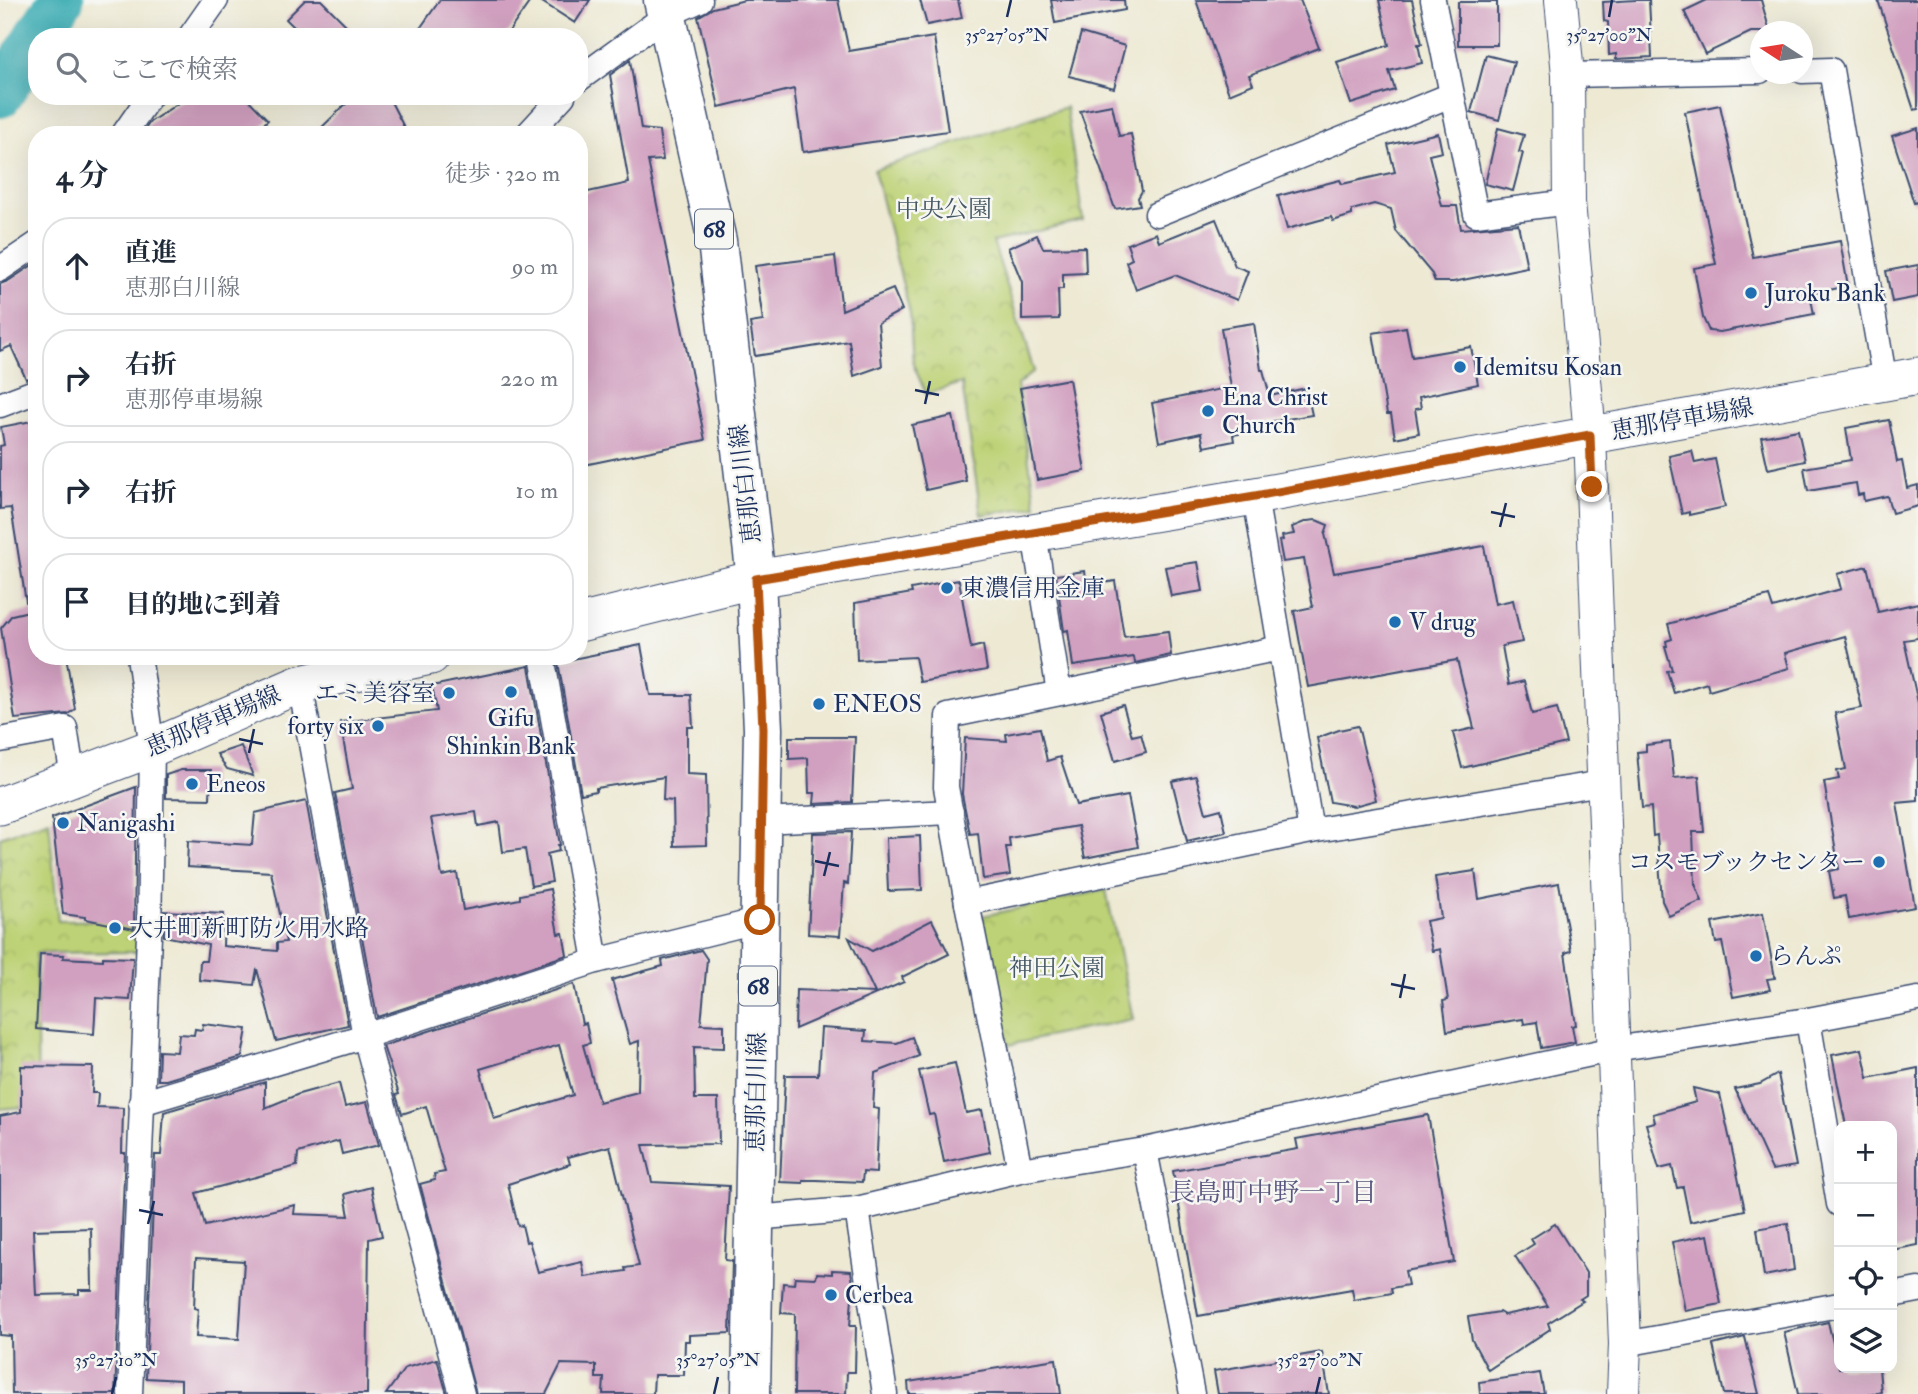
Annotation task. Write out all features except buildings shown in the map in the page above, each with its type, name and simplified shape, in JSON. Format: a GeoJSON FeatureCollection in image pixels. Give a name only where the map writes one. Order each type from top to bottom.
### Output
{"type":"FeatureCollection","features":[{"type":"Feature","properties":{"kind":"main road","name":"恵那白川線"},"geometry":{"type":"LineString","coordinates":[[677,5],[717,241],[756,579],[763,729],[751,1394]]}},
{"type":"Feature","properties":{"kind":"main road","name":"恵那停車場線"},"geometry":{"type":"LineString","coordinates":[[588,621],[756,579],[1255,496],[1901,379]]}},
{"type":"Feature","properties":{"kind":"main road","name":"恵那停車場線"},"geometry":{"type":"LineString","coordinates":[[0,806],[152,748],[300,684],[389,665]]}},
{"type":"Feature","properties":{"kind":"street"},"geometry":{"type":"LineString","coordinates":[[196,28],[216,0]]}},
{"type":"Feature","properties":{"kind":"street"},"geometry":{"type":"LineString","coordinates":[[1433,0],[1476,214],[1569,202]]}},
{"type":"Feature","properties":{"kind":"street"},"geometry":{"type":"LineString","coordinates":[[1561,0],[1568,75],[1569,202],[1590,435],[1625,1344],[1623,1394]]}},
{"type":"Feature","properties":{"kind":"street"},"geometry":{"type":"LineString","coordinates":[[588,72],[677,5]]}},
{"type":"Feature","properties":{"kind":"street"},"geometry":{"type":"LineString","coordinates":[[1813,71],[1831,70],[1901,379]]}},
{"type":"Feature","properties":{"kind":"street"},"geometry":{"type":"LineString","coordinates":[[1568,75],[1750,71]]}},
{"type":"Feature","properties":{"kind":"street"},"geometry":{"type":"LineString","coordinates":[[1157,214],[1451,95]]}},
{"type":"Feature","properties":{"kind":"street"},"geometry":{"type":"LineString","coordinates":[[129,126],[144,105]]}},
{"type":"Feature","properties":{"kind":"street"},"geometry":{"type":"LineString","coordinates":[[535,126],[555,105]]}},
{"type":"Feature","properties":{"kind":"street"},"geometry":{"type":"LineString","coordinates":[[0,269],[28,250]]}},
{"type":"Feature","properties":{"kind":"street"},"geometry":{"type":"LineString","coordinates":[[0,405],[28,394]]}},
{"type":"Feature","properties":{"kind":"street"},"geometry":{"type":"LineString","coordinates":[[1255,496],[1311,831]]}},
{"type":"Feature","properties":{"kind":"street"},"geometry":{"type":"LineString","coordinates":[[1034,533],[1059,693]]}},
{"type":"Feature","properties":{"kind":"street"},"geometry":{"type":"LineString","coordinates":[[1020,1170],[946,787],[948,716],[1280,649]]}},
{"type":"Feature","properties":{"kind":"street"},"geometry":{"type":"LineString","coordinates":[[130,1394],[149,936],[152,748],[140,665]]}},
{"type":"Feature","properties":{"kind":"street"},"geometry":{"type":"LineString","coordinates":[[544,665],[596,961]]}},
{"type":"Feature","properties":{"kind":"street"},"geometry":{"type":"LineString","coordinates":[[300,684],[365,1036],[463,1394]]}},
{"type":"Feature","properties":{"kind":"street"},"geometry":{"type":"LineString","coordinates":[[0,740],[65,728],[72,778]]}},
{"type":"Feature","properties":{"kind":"street"},"geometry":{"type":"LineString","coordinates":[[967,903],[1311,831],[1602,783]]}},
{"type":"Feature","properties":{"kind":"street"},"geometry":{"type":"LineString","coordinates":[[761,821],[951,812]]}},
{"type":"Feature","properties":{"kind":"street"},"geometry":{"type":"LineString","coordinates":[[141,1103],[365,1036],[596,961],[760,920]]}},
{"type":"Feature","properties":{"kind":"street"},"geometry":{"type":"LineString","coordinates":[[754,1218],[857,1209],[1020,1170],[1145,1150],[1614,1049],[1808,1020],[1918,999]]}},
{"type":"Feature","properties":{"kind":"street"},"geometry":{"type":"LineString","coordinates":[[1808,1020],[1836,1184]]}},
{"type":"Feature","properties":{"kind":"street"},"geometry":{"type":"LineString","coordinates":[[1145,1150],[1192,1394]]}},
{"type":"Feature","properties":{"kind":"street"},"geometry":{"type":"LineString","coordinates":[[857,1209],[885,1394]]}},
{"type":"Feature","properties":{"kind":"street"},"geometry":{"type":"LineString","coordinates":[[1897,1294],[1918,1290]]}},
{"type":"Feature","properties":{"kind":"street"},"geometry":{"type":"LineString","coordinates":[[1625,1344],[1834,1306]]}},
{"type":"Feature","properties":{"kind":"green space","name":"中央公園"},"geometry":{"type":"Polygon","coordinates":[[[1066,107],[1083,220],[993,242],[1034,371],[1017,385],[1036,506],[981,515],[962,383],[926,394],[913,364],[910,313],[874,170],[1066,107]]]}},
{"type":"Feature","properties":{"kind":"green space"},"geometry":{"type":"Polygon","coordinates":[[[49,820],[58,921],[139,920],[137,952],[36,953],[38,1106],[0,1109],[0,837],[49,820]]]}},
{"type":"Feature","properties":{"kind":"green space","name":"神田公園"},"geometry":{"type":"Polygon","coordinates":[[[1106,890],[1133,1019],[1008,1045],[982,916],[1106,890]]]}},
{"type":"Feature","properties":{"kind":"waterway"},"geometry":{"type":"LineString","coordinates":[[43,28],[61,0]]}},
{"type":"Feature","properties":{"kind":"waterway"},"geometry":{"type":"LineString","coordinates":[[0,95],[28,52]]}},
{"type":"Feature","properties":{"kind":"place","name":"Juroku Bank"},"geometry":{"type":"Point","coordinates":[1751,293]}},
{"type":"Feature","properties":{"kind":"place","name":"Idemitsu Kosan"},"geometry":{"type":"Point","coordinates":[1460,367]}},
{"type":"Feature","properties":{"kind":"place","name":"Ena Christ Church"},"geometry":{"type":"Point","coordinates":[1208,411]}},
{"type":"Feature","properties":{"kind":"place","name":"東濃信用金庫"},"geometry":{"type":"Point","coordinates":[947,588]}},
{"type":"Feature","properties":{"kind":"place","name":"V drug"},"geometry":{"type":"Point","coordinates":[1395,622]}},
{"type":"Feature","properties":{"kind":"place","name":"Gifu Shinkin Bank"},"geometry":{"type":"Point","coordinates":[511,692]}},
{"type":"Feature","properties":{"kind":"place","name":"エミ美容室"},"geometry":{"type":"Point","coordinates":[449,693]}},
{"type":"Feature","properties":{"kind":"place","name":"ENEOS"},"geometry":{"type":"Point","coordinates":[819,704]}},
{"type":"Feature","properties":{"kind":"place","name":"forty six"},"geometry":{"type":"Point","coordinates":[378,726]}},
{"type":"Feature","properties":{"kind":"place","name":"Eneos"},"geometry":{"type":"Point","coordinates":[192,784]}},
{"type":"Feature","properties":{"kind":"place","name":"Nanigashi"},"geometry":{"type":"Point","coordinates":[63,823]}},
{"type":"Feature","properties":{"kind":"place","name":"コスモブックセンター"},"geometry":{"type":"Point","coordinates":[1879,862]}},
{"type":"Feature","properties":{"kind":"place","name":"大井町新町防火用水路"},"geometry":{"type":"Point","coordinates":[115,928]}},
{"type":"Feature","properties":{"kind":"place","name":"らんぷ"},"geometry":{"type":"Point","coordinates":[1756,956]}},
{"type":"Feature","properties":{"kind":"place","name":"Cerbea"},"geometry":{"type":"Point","coordinates":[831,1295]}},
{"type":"Feature","properties":{"kind":"district","name":"長島町中野一丁目"},"geometry":{"type":"Point","coordinates":[1273,1192]}},
{"type":"Feature","properties":{"kind":"route"},"geometry":{"type":"LineString","coordinates":[[760,920],[763,729],[756,579],[1255,496],[1590,435],[1592,487]]}}]}
